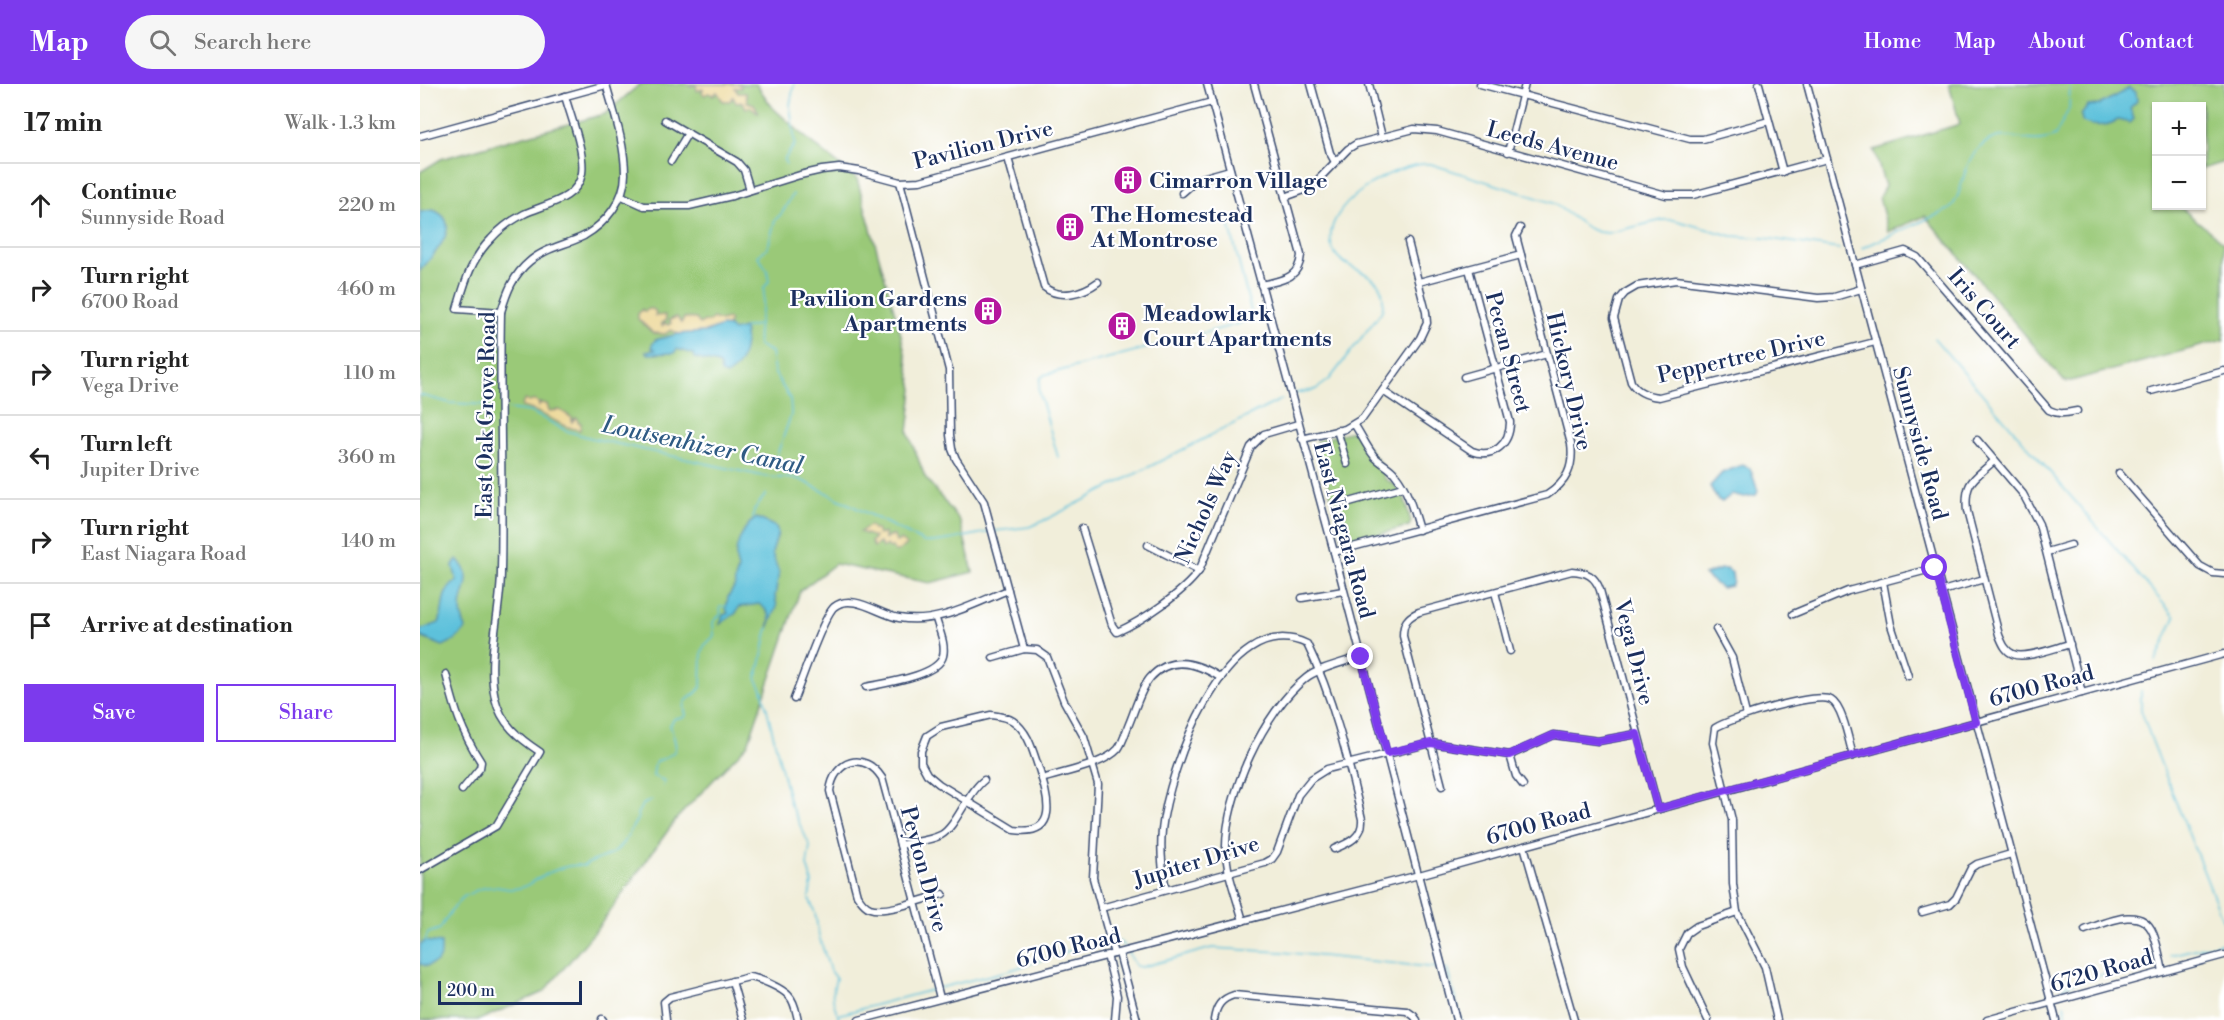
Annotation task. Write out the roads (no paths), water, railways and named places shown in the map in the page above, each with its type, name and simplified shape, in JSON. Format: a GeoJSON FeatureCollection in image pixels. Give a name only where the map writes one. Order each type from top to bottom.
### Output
{"type":"FeatureCollection","features":[{"type":"Feature","properties":{"kind":"street","name":"East Niagara Road"},"geometry":{"type":"LineString","coordinates":[[1207,84],[1334,552],[1456,1020]]}},
{"type":"Feature","properties":{"kind":"street"},"geometry":{"type":"LineString","coordinates":[[1254,84],[1301,255],[1300,266],[1295,273],[1287,279],[1261,285]]}},
{"type":"Feature","properties":{"kind":"street"},"geometry":{"type":"LineString","coordinates":[[1311,84],[1330,153],[1335,162]]}},
{"type":"Feature","properties":{"kind":"street"},"geometry":{"type":"LineString","coordinates":[[1369,84],[1382,137]]}},
{"type":"Feature","properties":{"kind":"street"},"geometry":{"type":"LineString","coordinates":[[1480,84],[1690,139],[1703,139],[1769,121]]}},
{"type":"Feature","properties":{"kind":"street"},"geometry":{"type":"LineString","coordinates":[[1508,152],[1525,84]]}},
{"type":"Feature","properties":{"kind":"street"},"geometry":{"type":"LineString","coordinates":[[1759,84],[1783,172]]}},
{"type":"Feature","properties":{"kind":"street","name":"Sunnyside Road"},"geometry":{"type":"LineString","coordinates":[[1807,84],[2056,1020]]}},
{"type":"Feature","properties":{"kind":"street"},"geometry":{"type":"LineString","coordinates":[[420,136],[606,85],[624,153],[625,176],[622,196]]}},
{"type":"Feature","properties":{"kind":"street"},"geometry":{"type":"LineString","coordinates":[[501,312],[457,309],[468,272],[491,238],[524,214],[565,197],[577,188],[582,174],[582,160],[565,96]]}},
{"type":"Feature","properties":{"kind":"street","name":"Pavilion Drive"},"geometry":{"type":"LineString","coordinates":[[622,196],[644,206],[689,206],[822,170],[839,168],[900,182],[930,179],[1212,102]]}},
{"type":"Feature","properties":{"kind":"street"},"geometry":{"type":"LineString","coordinates":[[665,120],[737,162],[744,170],[750,190]]}},
{"type":"Feature","properties":{"kind":"street","name":"Leeds Avenue"},"geometry":{"type":"LineString","coordinates":[[1285,197],[1310,188],[1348,149],[1356,144],[1414,129],[1427,130],[1666,195],[1680,196],[1714,190],[1827,159]]}},
{"type":"Feature","properties":{"kind":"street"},"geometry":{"type":"LineString","coordinates":[[671,160],[688,133]]}},
{"type":"Feature","properties":{"kind":"street"},"geometry":{"type":"LineString","coordinates":[[1008,158],[1044,287],[1051,293],[1060,295],[1088,289],[1098,282]]}},
{"type":"Feature","properties":{"kind":"street"},"geometry":{"type":"LineString","coordinates":[[1182,193],[1198,179],[1230,170]]}},
{"type":"Feature","properties":{"kind":"street"},"geometry":{"type":"LineString","coordinates":[[900,182],[949,370],[952,449],[984,502],[1024,649]]}},
{"type":"Feature","properties":{"kind":"street","name":"East Oak Grove Road"},"geometry":{"type":"LineString","coordinates":[[420,870],[496,826],[540,752],[510,730],[500,715],[492,671],[501,574],[501,312],[507,291],[515,275],[531,260],[550,248],[583,236],[604,220],[622,196]]}},
{"type":"Feature","properties":{"kind":"street","name":"Hickory Drive"},"geometry":{"type":"LineString","coordinates":[[1334,552],[1547,495],[1564,481],[1572,466],[1571,444],[1516,236],[1520,228]]}},
{"type":"Feature","properties":{"kind":"street"},"geometry":{"type":"LineString","coordinates":[[1302,439],[1337,430],[1363,418],[1420,338],[1427,323],[1408,242]]}},
{"type":"Feature","properties":{"kind":"street","name":"Iris Court"},"geometry":{"type":"LineString","coordinates":[[1855,265],[1905,251],[1917,257],[2049,410],[2065,414],[2077,411]]}},
{"type":"Feature","properties":{"kind":"street"},"geometry":{"type":"LineString","coordinates":[[1419,282],[1521,255]]}},
{"type":"Feature","properties":{"kind":"street","name":"Pecan Street"},"geometry":{"type":"LineString","coordinates":[[1383,391],[1472,452],[1486,454],[1500,448],[1510,431],[1510,422],[1469,269]]}},
{"type":"Feature","properties":{"kind":"street","name":"Peppertree Drive"},"geometry":{"type":"LineString","coordinates":[[1862,289],[1834,297],[1818,298],[1668,280],[1637,286],[1625,293],[1615,310],[1615,326],[1628,376],[1634,387],[1659,398],[1875,342]]}},
{"type":"Feature","properties":{"kind":"street"},"geometry":{"type":"LineString","coordinates":[[1464,377],[1547,354]]}},
{"type":"Feature","properties":{"kind":"street"},"geometry":{"type":"LineString","coordinates":[[2151,391],[2224,371]]}},
{"type":"Feature","properties":{"kind":"street","name":"Nichols Way"},"geometry":{"type":"LineString","coordinates":[[1082,528],[1112,625],[1118,632],[1130,627],[1191,582],[1199,571],[1251,447],[1264,434],[1298,424]]}},
{"type":"Feature","properties":{"kind":"street"},"geometry":{"type":"LineString","coordinates":[[1354,424],[1373,454],[1384,466],[1394,472],[1410,498],[1419,530]]}},
{"type":"Feature","properties":{"kind":"street"},"geometry":{"type":"LineString","coordinates":[[1337,430],[1347,464]]}},
{"type":"Feature","properties":{"kind":"street"},"geometry":{"type":"LineString","coordinates":[[1977,440],[2023,494],[2038,524],[2082,693]]}},
{"type":"Feature","properties":{"kind":"street"},"geometry":{"type":"LineString","coordinates":[[1994,461],[1969,484],[1965,495],[1967,511],[1999,635],[2005,649],[2014,656],[2028,655],[2070,644]]}},
{"type":"Feature","properties":{"kind":"street"},"geometry":{"type":"LineString","coordinates":[[2119,473],[2200,566],[2212,573],[2224,574]]}},
{"type":"Feature","properties":{"kind":"street"},"geometry":{"type":"LineString","coordinates":[[1346,502],[1403,487]]}},
{"type":"Feature","properties":{"kind":"street"},"geometry":{"type":"LineString","coordinates":[[1148,545],[1199,571]]}},
{"type":"Feature","properties":{"kind":"street"},"geometry":{"type":"LineString","coordinates":[[2047,552],[2071,545]]}},
{"type":"Feature","properties":{"kind":"street"},"geometry":{"type":"LineString","coordinates":[[1793,614],[1848,591],[1935,568]]}},
{"type":"Feature","properties":{"kind":"street","name":"Vega Drive"},"geometry":{"type":"LineString","coordinates":[[1496,592],[1572,571],[1584,572],[1596,580],[1658,809]]}},
{"type":"Feature","properties":{"kind":"street"},"geometry":{"type":"LineString","coordinates":[[1942,591],[1984,579]]}},
{"type":"Feature","properties":{"kind":"street"},"geometry":{"type":"LineString","coordinates":[[1883,582],[1891,625],[1908,676]]}},
{"type":"Feature","properties":{"kind":"street"},"geometry":{"type":"LineString","coordinates":[[794,699],[828,614],[840,603],[855,603],[896,618],[936,619],[1008,590]]}},
{"type":"Feature","properties":{"kind":"street"},"geometry":{"type":"LineString","coordinates":[[1302,598],[1343,591]]}},
{"type":"Feature","properties":{"kind":"street"},"geometry":{"type":"LineString","coordinates":[[1442,786],[1403,636],[1406,621],[1419,612],[1496,592],[1510,651]]}},
{"type":"Feature","properties":{"kind":"street"},"geometry":{"type":"LineString","coordinates":[[866,687],[925,672],[939,664],[943,656],[943,646],[936,619]]}},
{"type":"Feature","properties":{"kind":"street"},"geometry":{"type":"LineString","coordinates":[[1716,629],[1732,658],[1746,714]]}},
{"type":"Feature","properties":{"kind":"street"},"geometry":{"type":"LineString","coordinates":[[1166,889],[1161,864],[1162,829],[1177,766],[1193,724],[1234,661],[1253,646],[1286,637],[1307,644],[1320,671],[1349,763],[1363,826],[1359,835],[1349,843],[1334,849]]}},
{"type":"Feature","properties":{"kind":"street"},"geometry":{"type":"LineString","coordinates":[[993,658],[1024,649],[1037,650],[1047,657],[1064,701],[1084,737],[1098,784],[1093,878],[1114,954],[1130,993],[1137,1020]]}},
{"type":"Feature","properties":{"kind":"street","name":"6700 Road"},"geometry":{"type":"LineString","coordinates":[[859,1020],[1524,846],[2224,654]]}},
{"type":"Feature","properties":{"kind":"street"},"geometry":{"type":"LineString","coordinates":[[1243,921],[1226,850],[1228,825],[1236,788],[1251,752],[1270,719],[1307,676],[1361,657]]}},
{"type":"Feature","properties":{"kind":"street"},"geometry":{"type":"LineString","coordinates":[[1042,779],[1092,764],[1108,757],[1119,748],[1149,679],[1167,666],[1181,663],[1195,664],[1221,678]]}},
{"type":"Feature","properties":{"kind":"street"},"geometry":{"type":"LineString","coordinates":[[446,675],[459,722],[466,739],[481,762],[480,768],[462,790]]}},
{"type":"Feature","properties":{"kind":"street"},"geometry":{"type":"LineString","coordinates":[[1777,1020],[1765,968],[1737,912],[1733,884],[1732,820],[1713,743],[1715,728],[1728,720],[1746,714],[1815,697],[1831,699],[1839,709],[1853,756]]}},
{"type":"Feature","properties":{"kind":"street"},"geometry":{"type":"LineString","coordinates":[[991,715],[1003,716],[1013,721],[1030,741],[1049,807],[1046,821],[1036,828],[1025,831],[1014,830],[967,800],[939,784],[927,774],[921,763],[921,751],[927,736],[941,727],[991,715]]}},
{"type":"Feature","properties":{"kind":"street"},"geometry":{"type":"LineString","coordinates":[[1523,785],[1516,776],[1509,755],[1554,735],[1598,741],[1637,734]]}},
{"type":"Feature","properties":{"kind":"street","name":"Jupiter Drive"},"geometry":{"type":"LineString","coordinates":[[1101,908],[1230,873],[1272,859],[1277,852],[1298,795],[1311,779],[1327,769],[1431,743],[1509,755]]}},
{"type":"Feature","properties":{"kind":"street","name":"Peyton Drive"},"geometry":{"type":"LineString","coordinates":[[915,902],[882,910],[871,909],[863,904],[857,895],[830,791],[831,779],[843,765],[859,762],[877,770],[882,778],[900,845],[915,902],[940,998]]}},
{"type":"Feature","properties":{"kind":"street"},"geometry":{"type":"LineString","coordinates":[[900,845],[941,835],[951,824],[974,788],[984,780]]}},
{"type":"Feature","properties":{"kind":"street"},"geometry":{"type":"LineString","coordinates":[[1524,846],[1574,1020]]}},
{"type":"Feature","properties":{"kind":"street"},"geometry":{"type":"LineString","coordinates":[[1922,912],[1950,904],[1956,898],[1971,868],[1977,864],[2011,854]]}},
{"type":"Feature","properties":{"kind":"street"},"geometry":{"type":"LineString","coordinates":[[915,902],[943,894]]}},
{"type":"Feature","properties":{"kind":"street"},"geometry":{"type":"LineString","coordinates":[[1708,1020],[1683,967],[1678,949],[1687,933],[1697,926],[1737,912]]}},
{"type":"Feature","properties":{"kind":"street"},"geometry":{"type":"LineString","coordinates":[[2085,930],[2126,917],[2139,919],[2150,927],[2153,933],[2163,971]]}},
{"type":"Feature","properties":{"kind":"street"},"geometry":{"type":"LineString","coordinates":[[1114,954],[1117,996],[1114,1020]]}},
{"type":"Feature","properties":{"kind":"street","name":"6720 Road"},"geometry":{"type":"LineString","coordinates":[[1987,1020],[2224,955]]}},
{"type":"Feature","properties":{"kind":"street"},"geometry":{"type":"LineString","coordinates":[[666,1020],[664,1002],[670,997],[748,977],[758,978],[789,996],[794,1004],[798,1020]]}},
{"type":"Feature","properties":{"kind":"street"},"geometry":{"type":"LineString","coordinates":[[732,981],[743,1020]]}},
{"type":"Feature","properties":{"kind":"street"},"geometry":{"type":"LineString","coordinates":[[1117,996],[1130,993]]}},
{"type":"Feature","properties":{"kind":"street"},"geometry":{"type":"LineString","coordinates":[[1214,1020],[1215,1008],[1224,999],[1234,995],[1407,1011],[1416,1020]]}},
{"type":"Feature","properties":{"kind":"water"},"geometry":{"type":"Polygon","coordinates":[[[2129,88],[2136,92],[2137,101],[2130,108],[2134,119],[2130,123],[2118,120],[2110,124],[2095,125],[2082,121],[2081,115],[2088,106],[2099,105],[2129,88]]]}},
{"type":"Feature","properties":{"kind":"water"},"geometry":{"type":"Polygon","coordinates":[[[433,210],[447,223],[447,231],[439,248],[420,271],[420,212],[433,210]]]}},
{"type":"Feature","properties":{"kind":"water"},"geometry":{"type":"Polygon","coordinates":[[[722,326],[729,327],[733,331],[744,328],[745,335],[743,355],[737,367],[727,375],[721,373],[718,364],[695,358],[693,354],[677,349],[674,353],[648,354],[646,352],[655,350],[651,347],[655,340],[678,334],[706,332],[722,326]]]}},
{"type":"Feature","properties":{"kind":"water"},"geometry":{"type":"Polygon","coordinates":[[[1742,465],[1750,468],[1758,491],[1756,495],[1744,497],[1732,494],[1722,502],[1717,499],[1710,486],[1722,473],[1742,465]]]}},
{"type":"Feature","properties":{"kind":"water"},"geometry":{"type":"Polygon","coordinates":[[[757,518],[776,527],[778,533],[772,553],[779,573],[775,596],[777,607],[768,628],[769,614],[759,604],[739,607],[736,613],[720,624],[723,615],[728,613],[726,609],[728,597],[735,586],[738,568],[736,553],[739,541],[744,530],[757,518]]]}},
{"type":"Feature","properties":{"kind":"water"},"geometry":{"type":"Polygon","coordinates":[[[457,559],[467,579],[461,609],[466,629],[455,640],[443,646],[423,638],[420,630],[439,623],[447,590],[457,581],[453,566],[457,559]]]}},
{"type":"Feature","properties":{"kind":"water"},"geometry":{"type":"Polygon","coordinates":[[[1727,569],[1732,573],[1731,586],[1721,588],[1704,575],[1727,569]]]}},
{"type":"Feature","properties":{"kind":"water"},"geometry":{"type":"Polygon","coordinates":[[[425,941],[441,943],[441,954],[437,962],[427,966],[420,964],[420,945],[425,941]]]}},
{"type":"Feature","properties":{"kind":"waterway"},"geometry":{"type":"LineString","coordinates":[[786,164],[784,160],[795,144],[790,105],[794,84]]}},
{"type":"Feature","properties":{"kind":"waterway","name":"Loutsenhizer Canal"},"geometry":{"type":"LineString","coordinates":[[1862,248],[1950,209],[1958,195],[1970,160],[1984,144],[1994,138],[2004,136],[2044,140],[2055,136],[2069,109],[2070,84]]}},
{"type":"Feature","properties":{"kind":"waterway","name":"Loutsenhizer Canal"},"geometry":{"type":"LineString","coordinates":[[1296,393],[1315,390],[1329,380],[1382,311],[1383,296],[1373,278],[1345,263],[1332,247],[1331,232],[1337,216],[1348,202],[1381,178],[1416,165],[1431,164],[1553,203],[1588,228],[1598,232],[1608,233],[1663,220],[1674,220],[1732,236],[1765,238],[1839,249]]}},
{"type":"Feature","properties":{"kind":"waterway"},"geometry":{"type":"LineString","coordinates":[[773,466],[791,410],[790,399],[774,372],[771,352],[758,345],[764,288],[769,281],[767,270],[758,256],[768,247],[775,220],[793,194]]}},
{"type":"Feature","properties":{"kind":"waterway"},"geometry":{"type":"LineString","coordinates":[[1058,457],[1039,391],[1040,379],[1044,375],[1238,324],[1248,317],[1251,311],[1229,223]]}},
{"type":"Feature","properties":{"kind":"waterway"},"geometry":{"type":"LineString","coordinates":[[744,328],[757,325]]}},
{"type":"Feature","properties":{"kind":"waterway"},"geometry":{"type":"LineString","coordinates":[[1934,338],[2175,617],[2156,661]]}},
{"type":"Feature","properties":{"kind":"waterway","name":"Loutsenhizer Canal"},"geometry":{"type":"LineString","coordinates":[[420,395],[450,403],[490,405]]}},
{"type":"Feature","properties":{"kind":"waterway","name":"Loutsenhizer Canal"},"geometry":{"type":"LineString","coordinates":[[995,531],[1029,527],[1045,520],[1282,399]]}},
{"type":"Feature","properties":{"kind":"waterway","name":"Loutsenhizer Canal"},"geometry":{"type":"LineString","coordinates":[[508,409],[531,412],[567,431],[591,438],[767,477],[799,479],[924,542],[939,542],[991,532]]}},
{"type":"Feature","properties":{"kind":"waterway"},"geometry":{"type":"LineString","coordinates":[[753,519],[754,510],[766,494]]}},
{"type":"Feature","properties":{"kind":"waterway"},"geometry":{"type":"LineString","coordinates":[[663,786],[665,781],[653,776],[655,762],[670,755],[675,749],[670,725],[675,718],[684,718],[686,701],[701,687],[702,652],[704,646],[714,636],[713,622],[721,614],[720,607],[726,606]]}},
{"type":"Feature","properties":{"kind":"waterway"},"geometry":{"type":"LineString","coordinates":[[768,628],[756,678],[762,689],[790,804],[810,846],[807,865],[812,882],[809,898],[830,971],[836,979],[833,996],[839,1020]]}},
{"type":"Feature","properties":{"kind":"waterway"},"geometry":{"type":"LineString","coordinates":[[2141,691],[2141,710],[2152,741],[2224,923]]}},
{"type":"Feature","properties":{"kind":"waterway"},"geometry":{"type":"LineString","coordinates":[[425,941],[428,933],[440,929],[462,898],[474,891],[488,887],[512,889],[523,887],[555,870],[583,866],[613,853],[627,837],[638,818],[637,814],[642,805],[652,800]]}},
{"type":"Feature","properties":{"kind":"waterway"},"geometry":{"type":"LineString","coordinates":[[1113,941],[1120,942],[1126,948]]}},
{"type":"Feature","properties":{"kind":"waterway"},"geometry":{"type":"LineString","coordinates":[[939,988],[1108,942]]}},
{"type":"Feature","properties":{"kind":"waterway"},"geometry":{"type":"LineString","coordinates":[[2170,955],[2224,942]]}},
{"type":"Feature","properties":{"kind":"waterway"},"geometry":{"type":"LineString","coordinates":[[1128,953],[1136,966],[1142,967],[1212,948],[1282,952],[1439,968]]}},
{"type":"Feature","properties":{"kind":"waterway"},"geometry":{"type":"LineString","coordinates":[[2061,993],[2066,985],[2150,961]]}},
{"type":"Feature","properties":{"kind":"waterway"},"geometry":{"type":"LineString","coordinates":[[1444,969],[1447,969],[1461,1020]]}},
{"type":"Feature","properties":{"kind":"waterway"},"geometry":{"type":"LineString","coordinates":[[838,1015],[935,989]]}},
{"type":"Feature","properties":{"kind":"waterway"},"geometry":{"type":"LineString","coordinates":[[2064,1005],[2068,1020]]}},
{"type":"Feature","properties":{"kind":"place","name":"Cimarron Village"},"geometry":{"type":"Point","coordinates":[1128,180]}},
{"type":"Feature","properties":{"kind":"place","name":"The Homestead At Montrose"},"geometry":{"type":"Point","coordinates":[1070,227]}},
{"type":"Feature","properties":{"kind":"place","name":"Pavilion Gardens Apartments"},"geometry":{"type":"Point","coordinates":[988,311]}},
{"type":"Feature","properties":{"kind":"place","name":"Meadowlark Court Apartments"},"geometry":{"type":"Point","coordinates":[1122,326]}}]}
